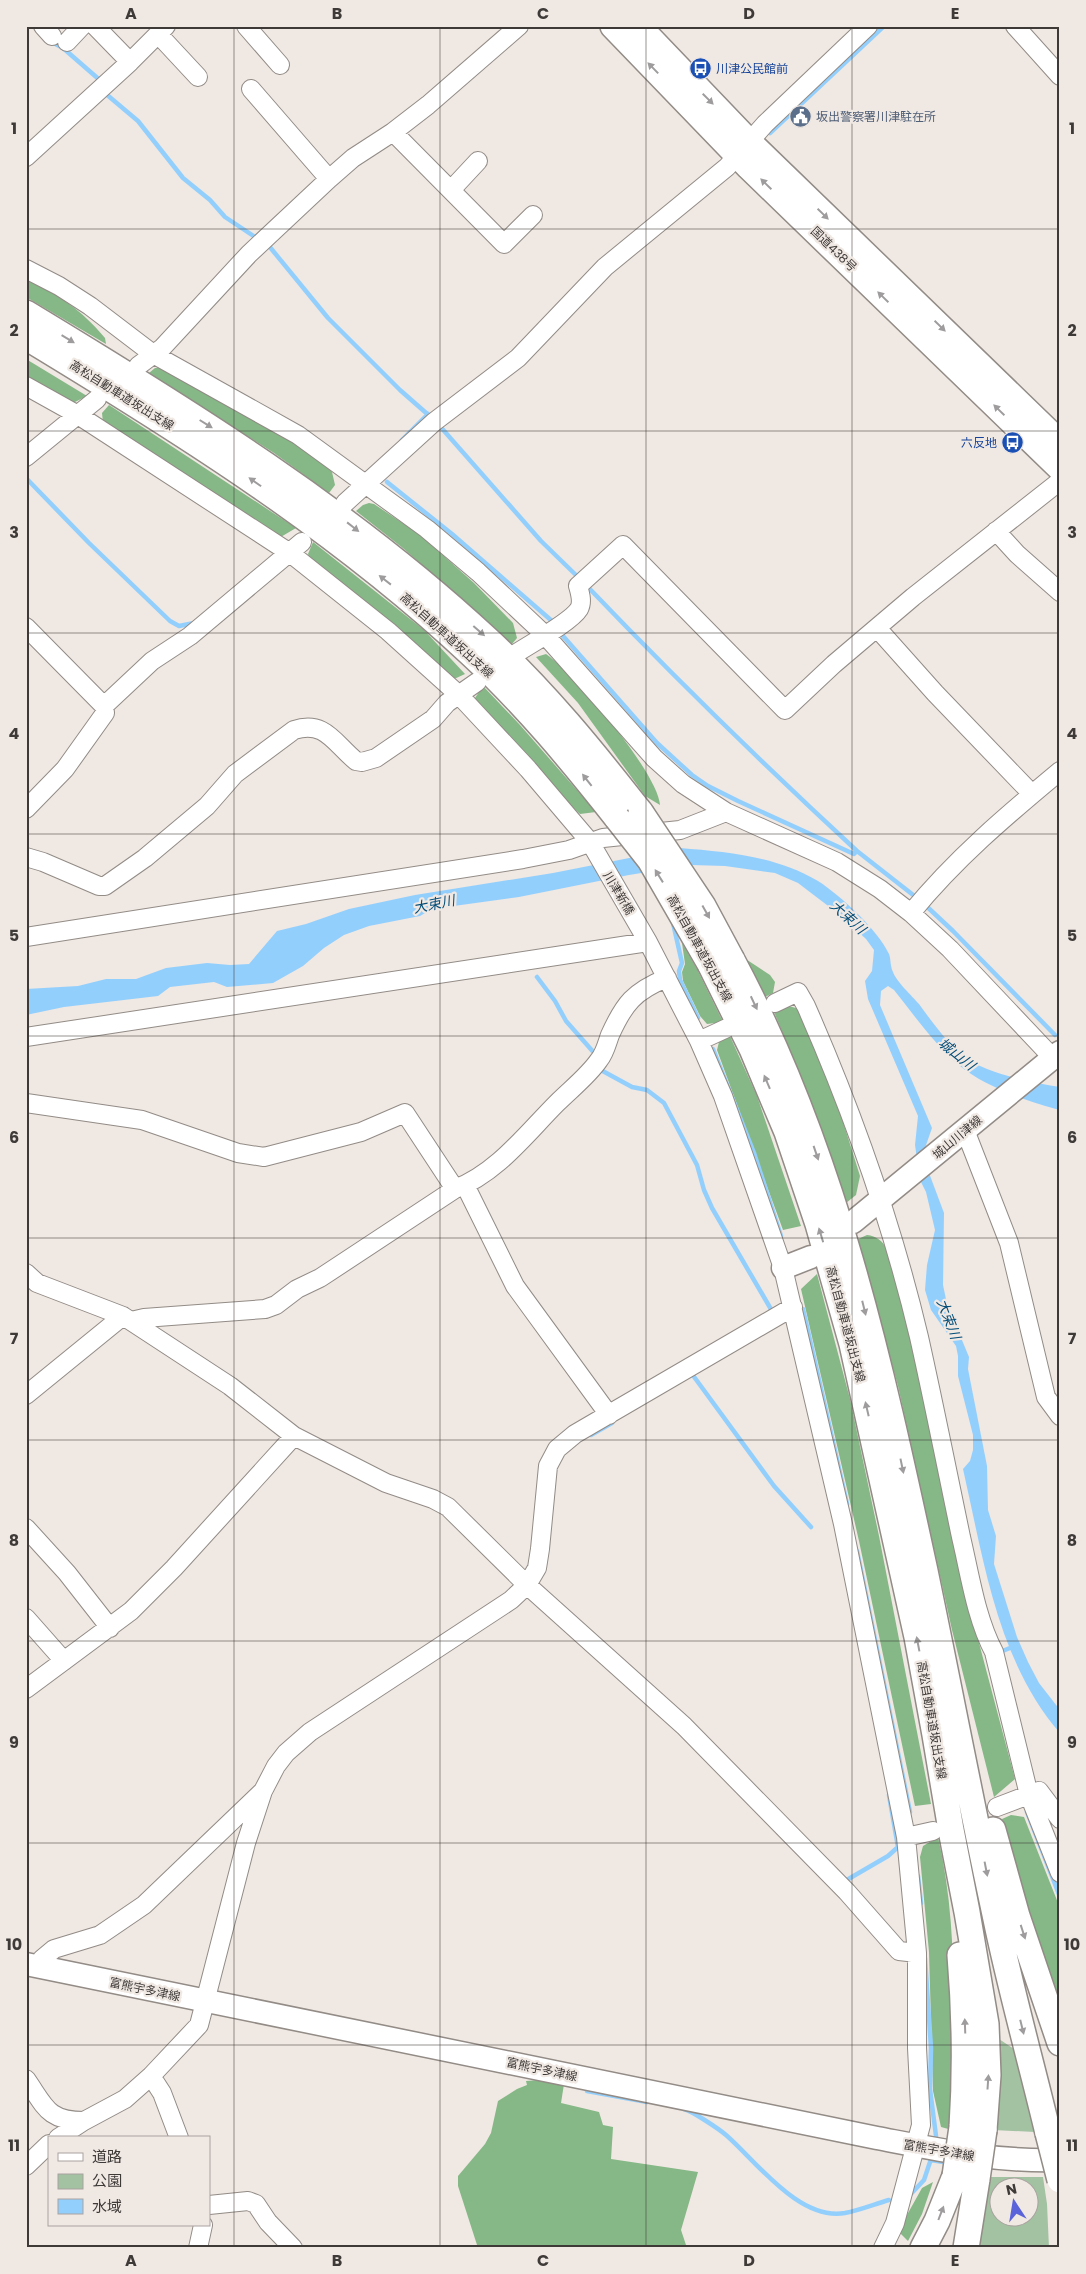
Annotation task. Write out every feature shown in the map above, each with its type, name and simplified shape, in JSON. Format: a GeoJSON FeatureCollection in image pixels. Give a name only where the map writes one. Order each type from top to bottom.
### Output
{"type":"FeatureCollection","features":[{"type":"Feature","properties":{"kind":"highway","name":"国道438号"},"geometry":{"type":"LineString","coordinates":[[613,26],[1060,443]]}},
{"type":"Feature","properties":{"kind":"highway","name":"国道438号"},"geometry":{"type":"LineString","coordinates":[[638,26],[743,149],[1060,468]]}},
{"type":"Feature","properties":{"kind":"highway","name":"高松自動車道坂出支線"},"geometry":{"type":"LineString","coordinates":[[26,313],[215,429],[336,515],[423,582],[488,640],[555,709],[599,760],[629,816]]}},
{"type":"Feature","properties":{"kind":"highway","name":"高松自動車道坂出支線"},"geometry":{"type":"LineString","coordinates":[[26,337],[204,446],[338,542],[408,598],[472,655],[629,816],[703,906],[752,1049],[783,1123],[836,1283],[874,1438],[915,1628],[935,1735],[942,1830],[966,2025],[966,2073],[973,2129],[966,2178]]}},
{"type":"Feature","properties":{"kind":"highway","name":"高松自動車道坂出支線"},"geometry":{"type":"LineString","coordinates":[[721,962],[752,998],[802,1112],[856,1276],[899,1452],[938,1632]]}},
{"type":"Feature","properties":{"kind":"highway"},"geometry":{"type":"LineString","coordinates":[[938,1632],[1017,1916],[1060,2043]]}},
{"type":"Feature","properties":{"kind":"highway"},"geometry":{"type":"LineString","coordinates":[[938,1632],[996,1921],[1060,2180]]}},
{"type":"Feature","properties":{"kind":"highway"},"geometry":{"type":"LineString","coordinates":[[923,2248],[937,2221],[966,2178]]}},
{"type":"Feature","properties":{"kind":"highway"},"geometry":{"type":"LineString","coordinates":[[966,2178],[966,2248]]}},
{"type":"Feature","properties":{"kind":"main road","name":"城山川津線"},"geometry":{"type":"LineString","coordinates":[[853,1222],[1050,1061]]}},
{"type":"Feature","properties":{"kind":"main road"},"geometry":{"type":"LineString","coordinates":[[783,1268],[811,1257]]}},
{"type":"Feature","properties":{"kind":"main road","name":"富熊宇多津線"},"geometry":{"type":"LineString","coordinates":[[33,1966],[917,2146],[990,2158],[1023,2161],[1060,2160]]}},
{"type":"Feature","properties":{"kind":"street"},"geometry":{"type":"LineString","coordinates":[[54,35],[82,26]]}},
{"type":"Feature","properties":{"kind":"street"},"geometry":{"type":"LineString","coordinates":[[95,26],[130,62]]}},
{"type":"Feature","properties":{"kind":"street"},"geometry":{"type":"LineString","coordinates":[[246,26],[280,65]]}},
{"type":"Feature","properties":{"kind":"street"},"geometry":{"type":"LineString","coordinates":[[138,366],[162,348],[249,254],[329,178],[353,158],[393,132],[519,26]]}},
{"type":"Feature","properties":{"kind":"street"},"geometry":{"type":"LineString","coordinates":[[345,503],[436,420],[518,358],[605,267],[727,167],[868,26]]}},
{"type":"Feature","properties":{"kind":"street"},"geometry":{"type":"LineString","coordinates":[[1015,26],[1060,76]]}},
{"type":"Feature","properties":{"kind":"street"},"geometry":{"type":"LineString","coordinates":[[26,157],[130,62],[162,30],[198,76]]}},
{"type":"Feature","properties":{"kind":"street"},"geometry":{"type":"LineString","coordinates":[[250,89],[329,178]]}},
{"type":"Feature","properties":{"kind":"street"},"geometry":{"type":"LineString","coordinates":[[393,132],[504,244],[533,215]]}},
{"type":"Feature","properties":{"kind":"street"},"geometry":{"type":"LineString","coordinates":[[450,190],[478,161]]}},
{"type":"Feature","properties":{"kind":"street"},"geometry":{"type":"LineString","coordinates":[[26,269],[59,286],[90,306],[154,354],[290,430],[366,484],[456,554],[546,635],[654,758],[683,784],[726,812],[837,862],[880,889],[917,904],[950,949],[1050,1061]]}},
{"type":"Feature","properties":{"kind":"street","name":"川津新橋"},"geometry":{"type":"LineString","coordinates":[[26,386],[78,415],[296,548],[459,695],[528,769],[591,845],[646,939],[699,1041],[723,1096],[748,1163],[783,1268],[843,1524],[906,1837],[917,1953],[917,2048],[921,2125],[917,2146],[895,2223],[884,2248]]}},
{"type":"Feature","properties":{"kind":"street"},"geometry":{"type":"LineString","coordinates":[[26,457],[97,399]]}},
{"type":"Feature","properties":{"kind":"street"},"geometry":{"type":"LineString","coordinates":[[515,654],[553,631],[580,608],[581,602],[578,586],[623,545],[785,710],[876,628],[1060,481]]}},
{"type":"Feature","properties":{"kind":"street"},"geometry":{"type":"LineString","coordinates":[[996,531],[1017,554],[1060,592]]}},
{"type":"Feature","properties":{"kind":"street"},"geometry":{"type":"LineString","coordinates":[[104,706],[152,661],[190,636],[296,548]]}},
{"type":"Feature","properties":{"kind":"street"},"geometry":{"type":"LineString","coordinates":[[26,627],[104,706],[106,713],[65,769],[26,809]]}},
{"type":"Feature","properties":{"kind":"street"},"geometry":{"type":"LineString","coordinates":[[876,628],[935,693],[1032,794]]}},
{"type":"Feature","properties":{"kind":"street"},"geometry":{"type":"LineString","coordinates":[[26,857],[43,862],[99,886],[105,886],[152,853],[207,806],[235,774],[294,730],[314,727],[323,731],[356,761],[362,762],[376,758],[432,719],[447,703],[477,682]]}},
{"type":"Feature","properties":{"kind":"street"},"geometry":{"type":"LineString","coordinates":[[917,904],[988,832],[1060,770]]}},
{"type":"Feature","properties":{"kind":"street"},"geometry":{"type":"LineString","coordinates":[[26,936],[523,859],[591,845],[603,838],[680,830],[726,812]]}},
{"type":"Feature","properties":{"kind":"street"},"geometry":{"type":"LineString","coordinates":[[26,1037],[646,939]]}},
{"type":"Feature","properties":{"kind":"street"},"geometry":{"type":"LineString","coordinates":[[26,1395],[127,1318],[265,1309],[276,1304],[297,1289],[320,1278],[499,1162],[598,1062],[626,1005],[646,986],[667,978]]}},
{"type":"Feature","properties":{"kind":"street"},"geometry":{"type":"LineString","coordinates":[[775,1003],[798,992],[806,1006],[853,1117],[884,1197],[916,1328],[968,1566],[986,1637],[994,1652],[1026,1796],[1060,1873]]}},
{"type":"Feature","properties":{"kind":"street"},"geometry":{"type":"LineString","coordinates":[[699,1041],[727,1028]]}},
{"type":"Feature","properties":{"kind":"street"},"geometry":{"type":"LineString","coordinates":[[26,1103],[142,1120],[238,1153],[264,1157],[361,1132],[405,1113],[460,1187],[515,1286],[609,1415]]}},
{"type":"Feature","properties":{"kind":"street"},"geometry":{"type":"LineString","coordinates":[[961,1133],[1009,1243],[1046,1398],[1060,1416]]}},
{"type":"Feature","properties":{"kind":"street"},"geometry":{"type":"LineString","coordinates":[[26,1273],[37,1283],[47,1288],[127,1318],[230,1386],[294,1436],[386,1483],[433,1499],[448,1507],[527,1585],[684,1726],[847,1892],[900,1951],[917,1953]]}},
{"type":"Feature","properties":{"kind":"street"},"geometry":{"type":"LineString","coordinates":[[61,2136],[125,2099],[151,2076],[199,2025],[242,1861],[263,1791],[276,1766],[286,1753],[310,1732],[511,1600],[527,1585],[536,1568],[540,1549],[548,1466],[557,1449],[575,1434],[771,1318],[793,1307]]}},
{"type":"Feature","properties":{"kind":"street"},"geometry":{"type":"LineString","coordinates":[[26,1690],[131,1611],[174,1568],[294,1436]]}},
{"type":"Feature","properties":{"kind":"street"},"geometry":{"type":"LineString","coordinates":[[26,1528],[67,1573],[110,1628]]}},
{"type":"Feature","properties":{"kind":"street"},"geometry":{"type":"LineString","coordinates":[[26,1618],[64,1662]]}},
{"type":"Feature","properties":{"kind":"street"},"geometry":{"type":"LineString","coordinates":[[33,1966],[54,1949],[100,1935],[144,1904],[263,1791]]}},
{"type":"Feature","properties":{"kind":"street"},"geometry":{"type":"LineString","coordinates":[[997,1808],[1038,1791],[1060,1820]]}},
{"type":"Feature","properties":{"kind":"street"},"geometry":{"type":"LineString","coordinates":[[906,1837],[942,1830]]}},
{"type":"Feature","properties":{"kind":"street"},"geometry":{"type":"LineString","coordinates":[[151,2076],[162,2093],[178,2136]]}},
{"type":"Feature","properties":{"kind":"street"},"geometry":{"type":"LineString","coordinates":[[26,2079],[48,2111],[57,2118],[69,2121],[84,2121]]}},
{"type":"Feature","properties":{"kind":"street"},"geometry":{"type":"LineString","coordinates":[[26,2166],[48,2145]]}},
{"type":"Feature","properties":{"kind":"street"},"geometry":{"type":"LineString","coordinates":[[210,2205],[248,2201],[256,2204],[268,2222],[293,2248]]}},
{"type":"Feature","properties":{"kind":"street"},"geometry":{"type":"LineString","coordinates":[[198,2248],[203,2226]]}},
{"type":"Feature","properties":{"kind":"green space"},"geometry":{"type":"Polygon","coordinates":[[[26,278],[59,297],[78,311],[105,338],[106,344],[26,297],[26,278]]]}},
{"type":"Feature","properties":{"kind":"green space"},"geometry":{"type":"Polygon","coordinates":[[[26,359],[87,396],[71,404],[26,379],[26,359]]]}},
{"type":"Feature","properties":{"kind":"green space"},"geometry":{"type":"Polygon","coordinates":[[[155,368],[162,368],[244,411],[313,455],[332,472],[335,485],[329,493],[274,453],[149,373],[155,368]]]}},
{"type":"Feature","properties":{"kind":"green space"},"geometry":{"type":"Polygon","coordinates":[[[109,405],[296,528],[279,538],[103,423],[102,413],[109,405]]]}},
{"type":"Feature","properties":{"kind":"green space"},"geometry":{"type":"Polygon","coordinates":[[[369,503],[374,504],[419,534],[474,583],[513,623],[517,638],[512,644],[404,549],[356,511],[369,503]]]}},
{"type":"Feature","properties":{"kind":"green space"},"geometry":{"type":"Polygon","coordinates":[[[313,542],[424,630],[465,674],[452,680],[311,561],[308,554],[313,542]]]}},
{"type":"Feature","properties":{"kind":"green space"},"geometry":{"type":"Polygon","coordinates":[[[546,654],[575,681],[613,725],[645,771],[656,790],[660,805],[645,796],[578,703],[536,657],[546,654]]]}},
{"type":"Feature","properties":{"kind":"green space"},"geometry":{"type":"Polygon","coordinates":[[[483,686],[520,725],[596,812],[580,814],[571,806],[475,702],[475,698],[483,686]]]}},
{"type":"Feature","properties":{"kind":"green space"},"geometry":{"type":"Polygon","coordinates":[[[682,943],[723,1022],[707,1024],[700,1016],[683,981],[682,972],[685,964],[682,943]]]}},
{"type":"Feature","properties":{"kind":"green space"},"geometry":{"type":"Polygon","coordinates":[[[738,954],[770,975],[775,982],[773,993],[761,999],[738,954]]]}},
{"type":"Feature","properties":{"kind":"green space"},"geometry":{"type":"Polygon","coordinates":[[[789,1006],[799,1009],[840,1112],[860,1176],[856,1195],[846,1203],[803,1081],[774,1012],[789,1006]]]}},
{"type":"Feature","properties":{"kind":"green space"},"geometry":{"type":"Polygon","coordinates":[[[729,1034],[757,1096],[801,1226],[783,1230],[717,1050],[719,1042],[729,1034]]]}},
{"type":"Feature","properties":{"kind":"green space"},"geometry":{"type":"Polygon","coordinates":[[[867,1235],[880,1240],[885,1245],[898,1280],[974,1624],[1015,1779],[994,1797],[952,1630],[898,1386],[858,1239],[867,1235]]]}},
{"type":"Feature","properties":{"kind":"green space"},"geometry":{"type":"Polygon","coordinates":[[[817,1274],[850,1399],[879,1536],[931,1804],[915,1806],[859,1541],[801,1289],[817,1274]]]}},
{"type":"Feature","properties":{"kind":"green space"},"geometry":{"type":"Polygon","coordinates":[[[1011,1815],[1024,1817],[1060,1908],[1060,2015],[1022,1897],[1002,1819],[1011,1815]]]}},
{"type":"Feature","properties":{"kind":"green space"},"geometry":{"type":"Polygon","coordinates":[[[938,1837],[950,1909],[954,1983],[952,2130],[941,2127],[933,2091],[929,1952],[920,1857],[923,1846],[938,1837]]]}},
{"type":"Feature","properties":{"kind":"green space"},"geometry":{"type":"Polygon","coordinates":[[[996,2037],[1014,2049],[1035,2132],[993,2130],[996,2037]]]}},
{"type":"Feature","properties":{"kind":"green space"},"geometry":{"type":"Polygon","coordinates":[[[539,2080],[564,2084],[561,2103],[599,2112],[603,2125],[613,2127],[611,2159],[698,2172],[681,2230],[687,2248],[478,2248],[458,2186],[458,2176],[485,2144],[491,2133],[498,2101],[527,2085],[526,2081],[539,2080]]]}},
{"type":"Feature","properties":{"kind":"green space"},"geometry":{"type":"Polygon","coordinates":[[[988,2177],[988,2226],[1038,2226],[1038,2177],[1043,2177],[1047,2204],[1049,2248],[975,2248],[988,2177]]]}},
{"type":"Feature","properties":{"kind":"green space"},"geometry":{"type":"Polygon","coordinates":[[[933,2182],[922,2214],[908,2241],[898,2231],[922,2188],[933,2182]]]}},
{"type":"Feature","properties":{"kind":"water"},"geometry":{"type":"Polygon","coordinates":[[[680,848],[716,851],[768,861],[785,866],[818,881],[837,895],[868,924],[889,954],[892,970],[897,980],[919,1004],[945,1038],[963,1056],[996,1072],[1023,1080],[1060,1087],[1060,1110],[1021,1098],[981,1080],[959,1065],[941,1048],[894,990],[888,986],[881,991],[880,1005],[932,1128],[925,1148],[929,1173],[944,1213],[943,1285],[947,1304],[969,1357],[968,1369],[987,1466],[988,1510],[996,1536],[994,1564],[1017,1637],[1028,1662],[1039,1683],[1060,1710],[1060,1733],[1039,1704],[1021,1674],[1007,1642],[986,1574],[963,1469],[970,1461],[973,1450],[973,1435],[958,1376],[956,1346],[931,1310],[925,1290],[927,1265],[935,1230],[926,1192],[920,1180],[915,1145],[918,1116],[868,999],[865,981],[872,971],[874,950],[866,939],[840,915],[798,883],[775,873],[725,866],[691,865],[629,875],[519,897],[432,909],[420,916],[369,926],[344,935],[324,948],[303,966],[273,983],[227,987],[214,982],[170,987],[158,996],[64,1007],[26,1015],[26,989],[78,986],[106,979],[136,979],[166,968],[207,963],[249,964],[277,931],[306,924],[349,909],[415,895],[553,873],[680,848]]]}},
{"type":"Feature","properties":{"kind":"waterway"},"geometry":{"type":"LineString","coordinates":[[770,133],[884,26]]}},
{"type":"Feature","properties":{"kind":"waterway"},"geometry":{"type":"LineString","coordinates":[[50,41],[63,48],[102,82]]}},
{"type":"Feature","properties":{"kind":"waterway"},"geometry":{"type":"LineString","coordinates":[[106,94],[138,121],[183,178],[210,200],[225,217],[258,239]]}},
{"type":"Feature","properties":{"kind":"waterway"},"geometry":{"type":"LineString","coordinates":[[269,246],[328,318],[400,390],[433,419]]}},
{"type":"Feature","properties":{"kind":"waterway"},"geometry":{"type":"LineString","coordinates":[[402,440],[428,414]]}},
{"type":"Feature","properties":{"kind":"waterway"},"geometry":{"type":"LineString","coordinates":[[438,424],[541,541],[580,579]]}},
{"type":"Feature","properties":{"kind":"waterway"},"geometry":{"type":"LineString","coordinates":[[26,478],[89,543],[170,621],[179,626],[194,623]]}},
{"type":"Feature","properties":{"kind":"waterway"},"geometry":{"type":"LineString","coordinates":[[387,482],[452,534],[552,621],[555,621]]}},
{"type":"Feature","properties":{"kind":"waterway"},"geometry":{"type":"LineString","coordinates":[[585,584],[719,720],[857,851]]}},
{"type":"Feature","properties":{"kind":"waterway"},"geometry":{"type":"LineString","coordinates":[[562,629],[563,636],[657,743],[692,775],[708,786],[738,801],[854,854],[857,851],[917,898]]}},
{"type":"Feature","properties":{"kind":"waterway"},"geometry":{"type":"LineString","coordinates":[[923,903],[1055,1035]]}},
{"type":"Feature","properties":{"kind":"waterway"},"geometry":{"type":"LineString","coordinates":[[673,923],[682,963],[679,971],[680,980],[698,1018]]}},
{"type":"Feature","properties":{"kind":"waterway"},"geometry":{"type":"LineString","coordinates":[[537,977],[555,1001],[566,1021],[596,1055]]}},
{"type":"Feature","properties":{"kind":"waterway"},"geometry":{"type":"LineString","coordinates":[[713,1049],[754,1153],[781,1236]]}},
{"type":"Feature","properties":{"kind":"waterway"},"geometry":{"type":"LineString","coordinates":[[599,1069],[632,1087],[647,1090],[664,1103],[697,1165],[704,1190],[712,1208],[772,1311]]}},
{"type":"Feature","properties":{"kind":"waterway"},"geometry":{"type":"LineString","coordinates":[[803,1309],[847,1504]]}},
{"type":"Feature","properties":{"kind":"waterway"},"geometry":{"type":"LineString","coordinates":[[692,1374],[774,1486],[811,1527]]}},
{"type":"Feature","properties":{"kind":"waterway"},"geometry":{"type":"LineString","coordinates":[[591,1435],[612,1423]]}},
{"type":"Feature","properties":{"kind":"waterway"},"geometry":{"type":"LineString","coordinates":[[857,1551],[910,1812]]}},
{"type":"Feature","properties":{"kind":"waterway"},"geometry":{"type":"LineString","coordinates":[[1000,1652],[1015,1646]]}},
{"type":"Feature","properties":{"kind":"waterway"},"geometry":{"type":"LineString","coordinates":[[845,1881],[888,1856],[898,1847],[889,1795]]}},
{"type":"Feature","properties":{"kind":"waterway"},"geometry":{"type":"LineString","coordinates":[[1027,1812],[1060,1897]]}},
{"type":"Feature","properties":{"kind":"waterway"},"geometry":{"type":"LineString","coordinates":[[918,1876],[921,1903]]}},
{"type":"Feature","properties":{"kind":"waterway"},"geometry":{"type":"LineString","coordinates":[[925,1958],[931,2048],[930,2089],[936,2136]]}},
{"type":"Feature","properties":{"kind":"waterway"},"geometry":{"type":"LineString","coordinates":[[587,2091],[647,2102]]}},
{"type":"Feature","properties":{"kind":"waterway"},"geometry":{"type":"LineString","coordinates":[[684,2109],[723,2132],[780,2187],[795,2199],[811,2208],[828,2213],[845,2213],[889,2200]]}},
{"type":"Feature","properties":{"kind":"waterway"},"geometry":{"type":"LineString","coordinates":[[909,2196],[924,2180],[931,2159]]}},
{"type":"Feature","properties":{"kind":"waterway"},"geometry":{"type":"LineString","coordinates":[[931,2160],[949,2163]]}},
{"type":"Feature","properties":{"kind":"place","name":"川津公民館前"},"geometry":{"type":"Point","coordinates":[700,68]}},
{"type":"Feature","properties":{"kind":"place","name":"坂出警察署川津駐在所"},"geometry":{"type":"Point","coordinates":[800,116]}},
{"type":"Feature","properties":{"kind":"place","name":"六反地"},"geometry":{"type":"Point","coordinates":[1013,442]}},
{"type":"Feature","properties":{"kind":"water label","name":"大束川"},"geometry":{"type":"Point","coordinates":[434,904]}},
{"type":"Feature","properties":{"kind":"water label","name":"大束川"},"geometry":{"type":"Point","coordinates":[848,917]}},
{"type":"Feature","properties":{"kind":"water label","name":"城山川"},"geometry":{"type":"Point","coordinates":[957,1054]}},
{"type":"Feature","properties":{"kind":"water label","name":"大束川"},"geometry":{"type":"Point","coordinates":[949,1319]}}]}
